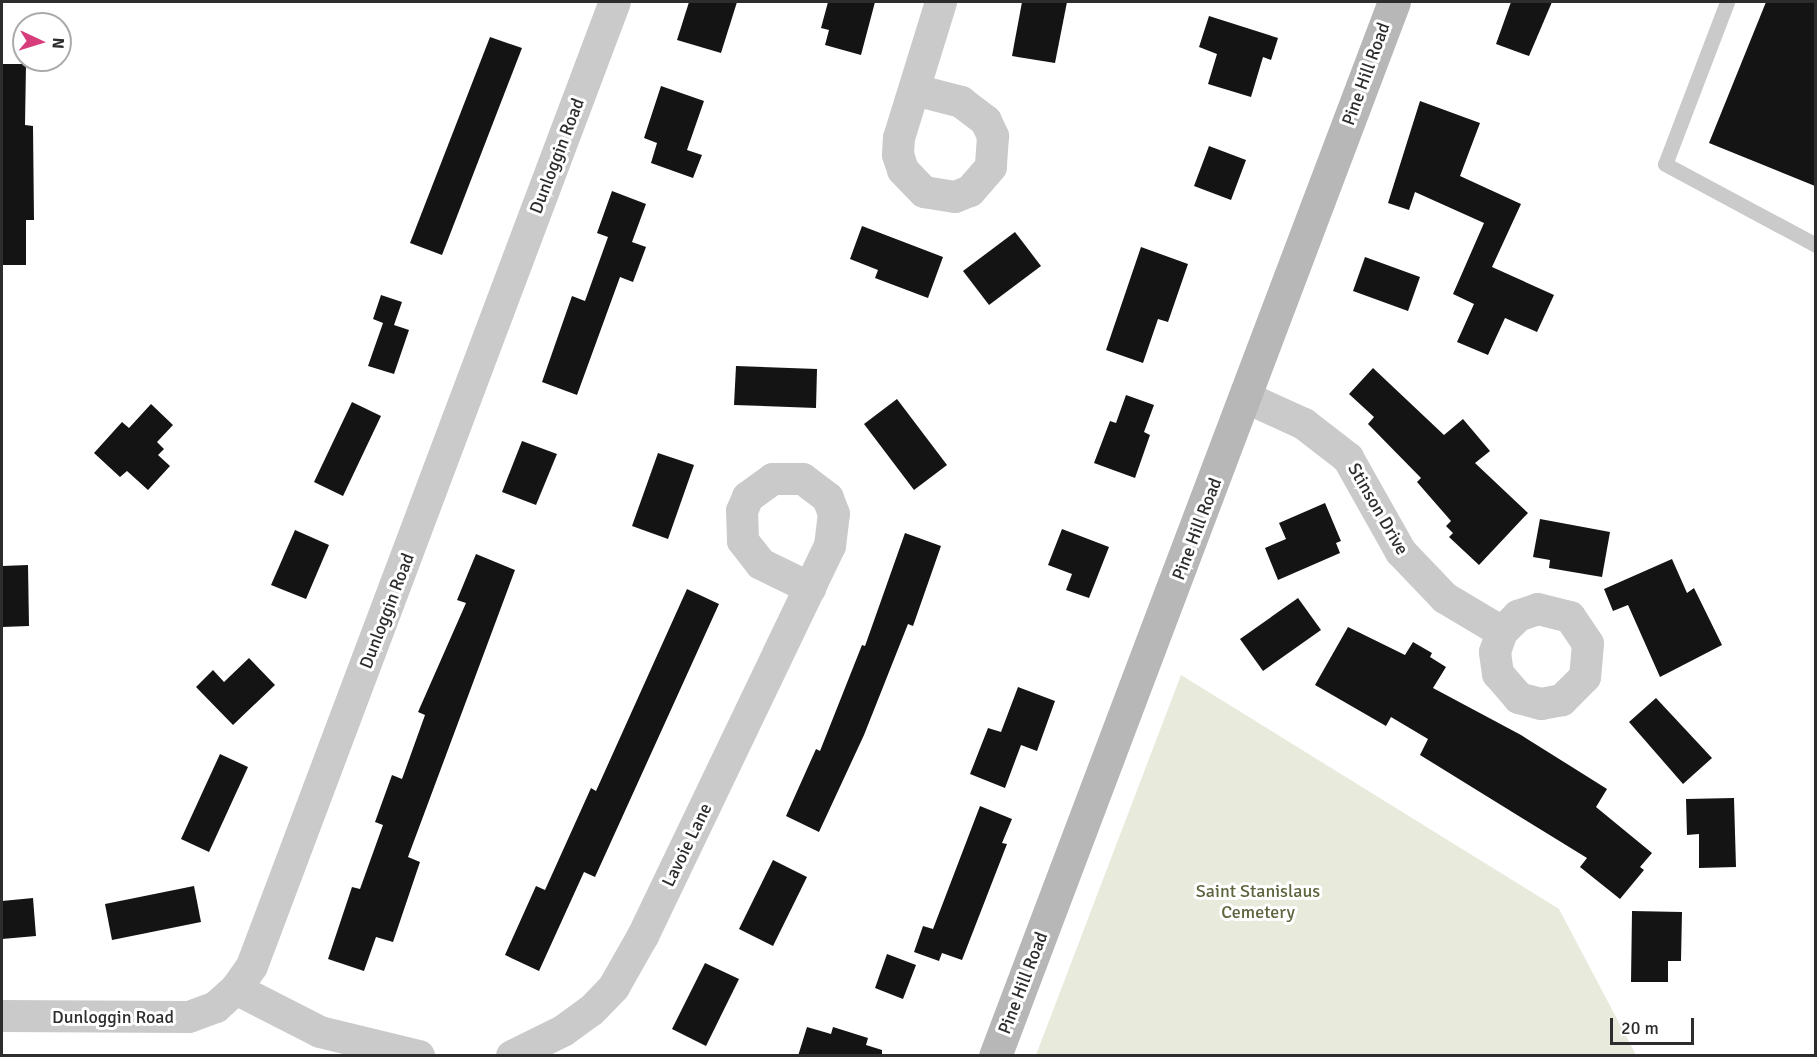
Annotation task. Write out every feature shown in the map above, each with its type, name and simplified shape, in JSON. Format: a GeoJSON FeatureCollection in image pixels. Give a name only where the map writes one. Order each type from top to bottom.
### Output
{"type":"FeatureCollection","features":[{"type":"Feature","properties":{"kind":"street","name":"Dunloggin Road"},"geometry":{"type":"LineString","coordinates":[[2,1016],[189,1017],[216,1007],[236,989],[264,940],[615,2]]}},
{"type":"Feature","properties":{"kind":"street"},"geometry":{"type":"LineString","coordinates":[[915,90],[941,2]]}},
{"type":"Feature","properties":{"kind":"street","name":"Pine Hill Road"},"geometry":{"type":"LineString","coordinates":[[995,1056],[1394,2]]}},
{"type":"Feature","properties":{"kind":"street","name":"Stinson Drive"},"geometry":{"type":"LineString","coordinates":[[1246,398],[1304,424],[1348,458],[1401,552],[1422,578],[1444,598],[1502,632]]}},
{"type":"Feature","properties":{"kind":"street","name":"Lavoie Lane"},"geometry":{"type":"LineString","coordinates":[[512,1056],[563,1031],[591,1011],[614,987],[643,936],[810,588]]}},
{"type":"Feature","properties":{"kind":"street"},"geometry":{"type":"LineString","coordinates":[[236,989],[320,1032],[419,1056]]}},
{"type":"Feature","properties":{"kind":"lane"},"geometry":{"type":"LineString","coordinates":[[1727,2],[1665,164],[1815,244]]}},
{"type":"Feature","properties":{"kind":"green space","name":"Saint Stanislaus Cemetery"},"geometry":{"type":"Polygon","coordinates":[[[1181,675],[1559,909],[1636,1055],[1036,1055],[1181,675]]]}},
{"type":"Feature","properties":{"kind":"building"},"geometry":{"type":"Polygon","coordinates":[[[689,2],[737,2],[721,53],[677,40],[689,2]]]}},
{"type":"Feature","properties":{"kind":"building"},"geometry":{"type":"Polygon","coordinates":[[[828,2],[875,2],[861,55],[825,45],[829,30],[821,28],[828,2]]]}},
{"type":"Feature","properties":{"kind":"building"},"geometry":{"type":"Polygon","coordinates":[[[1022,2],[1067,2],[1055,63],[1012,56],[1022,2]]]}},
{"type":"Feature","properties":{"kind":"building"},"geometry":{"type":"Polygon","coordinates":[[[1511,2],[1552,2],[1529,56],[1496,44],[1511,2]]]}},
{"type":"Feature","properties":{"kind":"building"},"geometry":{"type":"Polygon","coordinates":[[[1766,2],[1815,2],[1815,186],[1709,143],[1766,2]]]}},
{"type":"Feature","properties":{"kind":"building"},"geometry":{"type":"Polygon","coordinates":[[[1209,16],[1278,38],[1271,60],[1263,57],[1251,97],[1208,84],[1217,54],[1199,47],[1209,16]]]}},
{"type":"Feature","properties":{"kind":"building"},"geometry":{"type":"Polygon","coordinates":[[[490,37],[522,48],[442,255],[410,243],[490,37]]]}},
{"type":"Feature","properties":{"kind":"building"},"geometry":{"type":"Polygon","coordinates":[[[2,64],[12,64],[12,72],[26,72],[25,125],[33,126],[34,220],[26,220],[26,265],[2,265],[2,64]]]}},
{"type":"Feature","properties":{"kind":"building"},"geometry":{"type":"Polygon","coordinates":[[[661,86],[704,101],[687,150],[702,155],[693,178],[651,163],[657,143],[644,138],[661,86]]]}},
{"type":"Feature","properties":{"kind":"building"},"geometry":{"type":"Polygon","coordinates":[[[1420,101],[1480,123],[1460,176],[1521,204],[1492,267],[1554,295],[1537,332],[1505,318],[1488,355],[1457,342],[1474,304],[1453,294],[1484,223],[1415,192],[1409,210],[1388,203],[1420,101]]]}},
{"type":"Feature","properties":{"kind":"building"},"geometry":{"type":"Polygon","coordinates":[[[1209,146],[1246,160],[1231,200],[1194,186],[1209,146]]]}},
{"type":"Feature","properties":{"kind":"building"},"geometry":{"type":"Polygon","coordinates":[[[612,191],[646,204],[632,242],[646,247],[633,282],[620,277],[577,395],[542,382],[572,296],[585,301],[608,237],[597,233],[612,191]]]}},
{"type":"Feature","properties":{"kind":"building"},"geometry":{"type":"Polygon","coordinates":[[[862,226],[943,257],[928,298],[875,278],[878,270],[850,259],[862,226]]]}},
{"type":"Feature","properties":{"kind":"building"},"geometry":{"type":"Polygon","coordinates":[[[1015,232],[1041,266],[989,305],[963,271],[1015,232]]]}},
{"type":"Feature","properties":{"kind":"building"},"geometry":{"type":"Polygon","coordinates":[[[1141,247],[1188,264],[1168,322],[1158,319],[1143,363],[1106,350],[1141,247]]]}},
{"type":"Feature","properties":{"kind":"building"},"geometry":{"type":"Polygon","coordinates":[[[1365,257],[1420,277],[1408,311],[1353,291],[1365,257]]]}},
{"type":"Feature","properties":{"kind":"building"},"geometry":{"type":"Polygon","coordinates":[[[381,295],[402,302],[394,325],[409,330],[394,374],[368,366],[383,323],[373,319],[381,295]]]}},
{"type":"Feature","properties":{"kind":"building"},"geometry":{"type":"Polygon","coordinates":[[[736,366],[817,369],[816,408],[734,405],[736,366]]]}},
{"type":"Feature","properties":{"kind":"building"},"geometry":{"type":"Polygon","coordinates":[[[1373,368],[1444,435],[1463,419],[1490,451],[1475,463],[1528,513],[1479,565],[1449,537],[1453,533],[1446,526],[1451,521],[1417,482],[1421,478],[1368,424],[1374,417],[1349,394],[1373,368]]]}},
{"type":"Feature","properties":{"kind":"building"},"geometry":{"type":"Polygon","coordinates":[[[1126,395],[1154,405],[1144,432],[1150,435],[1135,478],[1094,463],[1110,421],[1116,423],[1126,395]]]}},
{"type":"Feature","properties":{"kind":"building"},"geometry":{"type":"Polygon","coordinates":[[[897,399],[947,465],[914,490],[864,424],[897,399]]]}},
{"type":"Feature","properties":{"kind":"building"},"geometry":{"type":"Polygon","coordinates":[[[352,402],[381,416],[343,496],[314,482],[352,402]]]}},
{"type":"Feature","properties":{"kind":"building"},"geometry":{"type":"Polygon","coordinates":[[[151,404],[173,425],[157,442],[164,449],[158,455],[170,466],[148,490],[127,471],[120,477],[94,453],[122,422],[129,428],[151,404]]]}},
{"type":"Feature","properties":{"kind":"building"},"geometry":{"type":"Polygon","coordinates":[[[522,441],[557,454],[536,505],[502,492],[522,441]]]}},
{"type":"Feature","properties":{"kind":"building"},"geometry":{"type":"Polygon","coordinates":[[[658,453],[694,465],[668,539],[632,526],[658,453]]]}},
{"type":"Feature","properties":{"kind":"building"},"geometry":{"type":"Polygon","coordinates":[[[1325,503],[1341,541],[1336,543],[1340,553],[1278,580],[1265,548],[1286,539],[1279,523],[1325,503]]]}},
{"type":"Feature","properties":{"kind":"building"},"geometry":{"type":"Polygon","coordinates":[[[1540,519],[1610,532],[1602,577],[1549,568],[1550,560],[1533,557],[1540,519]]]}},
{"type":"Feature","properties":{"kind":"building"},"geometry":{"type":"Polygon","coordinates":[[[1062,529],[1109,547],[1089,598],[1066,590],[1072,574],[1048,565],[1062,529]]]}},
{"type":"Feature","properties":{"kind":"building"},"geometry":{"type":"Polygon","coordinates":[[[295,530],[329,545],[306,599],[271,585],[295,530]]]}},
{"type":"Feature","properties":{"kind":"building"},"geometry":{"type":"Polygon","coordinates":[[[905,533],[941,546],[913,626],[908,624],[864,735],[819,832],[786,816],[816,749],[820,751],[862,645],[865,646],[905,533]]]}},
{"type":"Feature","properties":{"kind":"building"},"geometry":{"type":"Polygon","coordinates":[[[476,554],[515,570],[408,857],[420,862],[393,942],[376,937],[364,971],[328,959],[352,887],[360,889],[383,825],[375,822],[392,775],[402,779],[425,715],[418,712],[466,603],[457,600],[476,554]]]}},
{"type":"Feature","properties":{"kind":"building"},"geometry":{"type":"Polygon","coordinates":[[[1672,559],[1687,593],[1694,588],[1722,645],[1660,677],[1628,605],[1613,611],[1604,589],[1672,559]]]}},
{"type":"Feature","properties":{"kind":"building"},"geometry":{"type":"Polygon","coordinates":[[[28,565],[29,626],[2,627],[2,566],[28,565]]]}},
{"type":"Feature","properties":{"kind":"building"},"geometry":{"type":"Polygon","coordinates":[[[687,589],[719,604],[595,877],[584,872],[539,971],[505,955],[536,886],[545,890],[591,788],[596,791],[687,589]]]}},
{"type":"Feature","properties":{"kind":"building"},"geometry":{"type":"Polygon","coordinates":[[[1298,598],[1321,630],[1263,671],[1240,639],[1298,598]]]}},
{"type":"Feature","properties":{"kind":"building"},"geometry":{"type":"Polygon","coordinates":[[[1348,627],[1405,655],[1413,642],[1432,653],[1430,657],[1446,667],[1433,688],[1521,735],[1607,789],[1596,807],[1652,853],[1640,867],[1644,870],[1620,899],[1580,867],[1587,858],[1420,755],[1428,739],[1391,717],[1386,726],[1315,685],[1348,627]]]}},
{"type":"Feature","properties":{"kind":"building"},"geometry":{"type":"Polygon","coordinates":[[[249,658],[275,685],[233,725],[196,687],[213,670],[224,682],[249,658]]]}},
{"type":"Feature","properties":{"kind":"building"},"geometry":{"type":"Polygon","coordinates":[[[1018,687],[1055,701],[1037,751],[1021,745],[1005,788],[970,774],[988,728],[1001,732],[1018,687]]]}},
{"type":"Feature","properties":{"kind":"building"},"geometry":{"type":"Polygon","coordinates":[[[1656,698],[1712,758],[1683,784],[1629,722],[1656,698]]]}},
{"type":"Feature","properties":{"kind":"building"},"geometry":{"type":"Polygon","coordinates":[[[220,754],[248,767],[209,852],[181,839],[220,754]]]}},
{"type":"Feature","properties":{"kind":"building"},"geometry":{"type":"Polygon","coordinates":[[[1734,798],[1736,867],[1699,868],[1699,834],[1687,835],[1686,799],[1734,798]]]}},
{"type":"Feature","properties":{"kind":"building"},"geometry":{"type":"Polygon","coordinates":[[[980,806],[1012,819],[1002,843],[1007,844],[962,960],[942,953],[939,961],[914,952],[923,926],[933,929],[980,806]]]}},
{"type":"Feature","properties":{"kind":"building"},"geometry":{"type":"Polygon","coordinates":[[[773,860],[807,877],[773,946],[739,929],[773,860]]]}},
{"type":"Feature","properties":{"kind":"building"},"geometry":{"type":"Polygon","coordinates":[[[194,886],[201,922],[112,940],[105,904],[194,886]]]}},
{"type":"Feature","properties":{"kind":"building"},"geometry":{"type":"Polygon","coordinates":[[[33,898],[36,936],[2,939],[2,901],[33,898]]]}},
{"type":"Feature","properties":{"kind":"building"},"geometry":{"type":"Polygon","coordinates":[[[1632,911],[1682,912],[1681,961],[1668,961],[1668,982],[1631,982],[1632,911]]]}},
{"type":"Feature","properties":{"kind":"building"},"geometry":{"type":"Polygon","coordinates":[[[887,954],[916,965],[903,999],[875,988],[887,954]]]}},
{"type":"Feature","properties":{"kind":"building"},"geometry":{"type":"Polygon","coordinates":[[[705,963],[739,979],[706,1046],[672,1029],[705,963]]]}},
{"type":"Feature","properties":{"kind":"building"},"geometry":{"type":"Polygon","coordinates":[[[807,1027],[831,1034],[833,1027],[868,1038],[866,1045],[882,1050],[882,1056],[798,1056],[807,1027]]]}}]}
